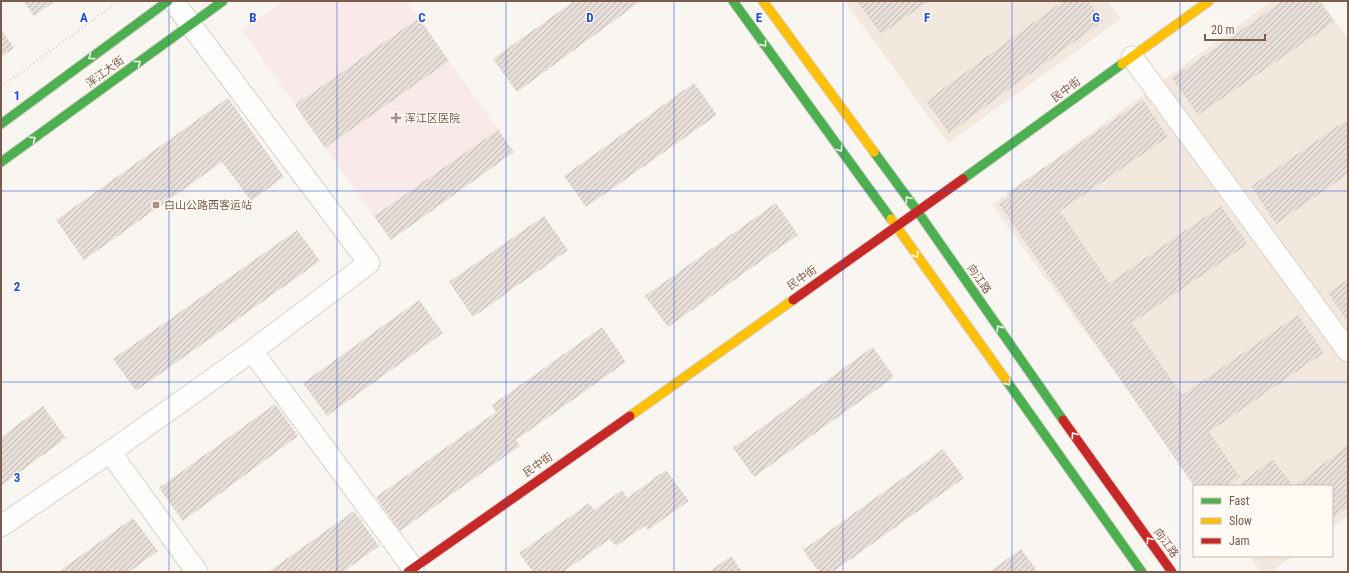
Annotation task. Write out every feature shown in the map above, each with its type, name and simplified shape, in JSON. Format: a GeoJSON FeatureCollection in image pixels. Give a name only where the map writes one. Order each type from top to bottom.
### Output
{"type":"FeatureCollection","features":[{"type":"Feature","properties":{"kind":"main road","name":"浑江大街"},"geometry":{"type":"LineString","coordinates":[[1,124],[168,1]]}},
{"type":"Feature","properties":{"kind":"main road","name":"浑江大街"},"geometry":{"type":"LineString","coordinates":[[1,162],[223,1]]}},
{"type":"Feature","properties":{"kind":"main road"},"geometry":{"type":"LineString","coordinates":[[733,1],[896,226],[1142,572]]}},
{"type":"Feature","properties":{"kind":"main road","name":"向江路"},"geometry":{"type":"LineString","coordinates":[[763,1],[918,212],[1086,453],[1172,572]]}},
{"type":"Feature","properties":{"kind":"main road","name":"民中街"},"geometry":{"type":"LineString","coordinates":[[410,570],[896,226],[918,212],[1209,1]]}},
{"type":"Feature","properties":{"kind":"street"},"geometry":{"type":"LineString","coordinates":[[1,526],[110,452],[252,351],[369,263],[174,1]]}},
{"type":"Feature","properties":{"kind":"street"},"geometry":{"type":"LineString","coordinates":[[1132,57],[1348,351]]}},
{"type":"Feature","properties":{"kind":"street"},"geometry":{"type":"LineString","coordinates":[[252,351],[410,570]]}},
{"type":"Feature","properties":{"kind":"street"},"geometry":{"type":"LineString","coordinates":[[110,452],[196,572]]}},
{"type":"Feature","properties":{"kind":"path"},"geometry":{"type":"LineString","coordinates":[[1,87],[119,1]]}},
{"type":"Feature","properties":{"kind":"shaded area","name":"浑江区医院"},"geometry":{"type":"Polygon","coordinates":[[[283,1],[406,1],[514,152],[391,240],[242,30],[283,1]]]}},
{"type":"Feature","properties":{"kind":"shaded area"},"geometry":{"type":"Polygon","coordinates":[[[845,1],[1108,1],[1121,19],[948,143],[845,1]]]}},
{"type":"Feature","properties":{"kind":"shaded area"},"geometry":{"type":"Polygon","coordinates":[[[1272,1],[1321,1],[1348,38],[1348,516],[1333,526],[1333,485],[1197,485],[992,205],[1272,1]]]}},
{"type":"Feature","properties":{"kind":"shaded area"},"geometry":{"type":"Polygon","coordinates":[[[1251,557],[1292,557],[1271,572],[1261,572],[1251,557]]]}},
{"type":"Feature","properties":{"kind":"building"},"geometry":{"type":"Polygon","coordinates":[[[23,1],[55,1],[34,16],[23,1]]]}},
{"type":"Feature","properties":{"kind":"building"},"geometry":{"type":"Polygon","coordinates":[[[574,1],[641,1],[517,92],[493,59],[574,1]]]}},
{"type":"Feature","properties":{"kind":"building"},"geometry":{"type":"Polygon","coordinates":[[[857,1],[929,1],[881,34],[857,1]]]}},
{"type":"Feature","properties":{"kind":"building"},"geometry":{"type":"Polygon","coordinates":[[[1063,1],[1088,1],[1103,21],[949,133],[926,101],[1063,1]]]}},
{"type":"Feature","properties":{"kind":"building"},"geometry":{"type":"Polygon","coordinates":[[[1283,1],[1320,1],[1334,22],[1198,115],[1172,78],[1283,1]]]}},
{"type":"Feature","properties":{"kind":"building"},"geometry":{"type":"Polygon","coordinates":[[[419,18],[449,61],[325,148],[295,105],[419,18]]]}},
{"type":"Feature","properties":{"kind":"building"},"geometry":{"type":"Polygon","coordinates":[[[1,29],[14,48],[1,57],[1,29]]]}},
{"type":"Feature","properties":{"kind":"building"},"geometry":{"type":"Polygon","coordinates":[[[694,83],[717,115],[586,207],[564,176],[694,83]]]}},
{"type":"Feature","properties":{"kind":"building"},"geometry":{"type":"Polygon","coordinates":[[[228,98],[284,177],[251,201],[222,162],[84,260],[56,220],[228,98]]]}},
{"type":"Feature","properties":{"kind":"building"},"geometry":{"type":"Polygon","coordinates":[[[1143,100],[1168,137],[1060,211],[1109,283],[1221,206],[1248,244],[1132,323],[1182,395],[1298,315],[1324,353],[1209,432],[1240,477],[1228,485],[1193,485],[999,204],[1010,197],[1007,193],[1143,100]]]}},
{"type":"Feature","properties":{"kind":"building"},"geometry":{"type":"Polygon","coordinates":[[[1348,119],[1348,174],[1276,224],[1251,186],[1348,119]]]}},
{"type":"Feature","properties":{"kind":"building"},"geometry":{"type":"Polygon","coordinates":[[[498,130],[514,152],[391,240],[374,216],[498,130]]]}},
{"type":"Feature","properties":{"kind":"building"},"geometry":{"type":"Polygon","coordinates":[[[776,203],[798,235],[668,327],[645,296],[776,203]]]}},
{"type":"Feature","properties":{"kind":"building"},"geometry":{"type":"Polygon","coordinates":[[[544,216],[568,250],[473,317],[449,282],[544,216]]]}},
{"type":"Feature","properties":{"kind":"building"},"geometry":{"type":"Polygon","coordinates":[[[297,230],[320,261],[136,391],[113,359],[297,230]]]}},
{"type":"Feature","properties":{"kind":"building"},"geometry":{"type":"Polygon","coordinates":[[[1348,279],[1348,323],[1328,293],[1348,279]]]}},
{"type":"Feature","properties":{"kind":"building"},"geometry":{"type":"Polygon","coordinates":[[[419,300],[443,333],[327,416],[303,383],[419,300]]]}},
{"type":"Feature","properties":{"kind":"building"},"geometry":{"type":"Polygon","coordinates":[[[602,327],[626,362],[516,440],[520,446],[400,531],[376,497],[496,412],[492,405],[602,327]]]}},
{"type":"Feature","properties":{"kind":"building"},"geometry":{"type":"Polygon","coordinates":[[[873,347],[894,377],[754,477],[733,448],[873,347]]]}},
{"type":"Feature","properties":{"kind":"building"},"geometry":{"type":"Polygon","coordinates":[[[275,404],[298,436],[183,521],[159,488],[275,404]]]}},
{"type":"Feature","properties":{"kind":"building"},"geometry":{"type":"Polygon","coordinates":[[[43,406],[66,438],[1,486],[1,437],[43,406]]]}},
{"type":"Feature","properties":{"kind":"building"},"geometry":{"type":"Polygon","coordinates":[[[1348,445],[1348,507],[1333,518],[1333,485],[1296,485],[1348,445]]]}},
{"type":"Feature","properties":{"kind":"building"},"geometry":{"type":"Polygon","coordinates":[[[943,449],[964,478],[833,572],[819,572],[803,550],[943,449]]]}},
{"type":"Feature","properties":{"kind":"building"},"geometry":{"type":"Polygon","coordinates":[[[1272,459],[1292,485],[1239,485],[1272,459]]]}},
{"type":"Feature","properties":{"kind":"building"},"geometry":{"type":"Polygon","coordinates":[[[666,470],[689,501],[648,530],[645,526],[616,546],[610,539],[563,572],[533,572],[519,553],[589,503],[594,510],[622,490],[627,498],[666,470]]]}},
{"type":"Feature","properties":{"kind":"building"},"geometry":{"type":"Polygon","coordinates":[[[354,511],[379,546],[343,572],[268,572],[354,511]]]}},
{"type":"Feature","properties":{"kind":"building"},"geometry":{"type":"Polygon","coordinates":[[[133,518],[158,551],[129,572],[58,572],[133,518]]]}},
{"type":"Feature","properties":{"kind":"building"},"geometry":{"type":"Polygon","coordinates":[[[1021,549],[1038,572],[989,572],[1021,549]]]}},
{"type":"Feature","properties":{"kind":"building"},"geometry":{"type":"Polygon","coordinates":[[[731,556],[742,572],[709,572],[731,556]]]}},
{"type":"Feature","properties":{"kind":"traffic: fast"},"geometry":{"type":"LineString","coordinates":[[1,124],[168,1]]}},
{"type":"Feature","properties":{"kind":"traffic: fast"},"geometry":{"type":"LineString","coordinates":[[1,162],[223,1]]}},
{"type":"Feature","properties":{"kind":"traffic: fast"},"geometry":{"type":"LineString","coordinates":[[733,1],[891,219]]}},
{"type":"Feature","properties":{"kind":"traffic: fast"},"geometry":{"type":"LineString","coordinates":[[963,179],[1122,64]]}},
{"type":"Feature","properties":{"kind":"traffic: fast"},"geometry":{"type":"LineString","coordinates":[[874,152],[918,212],[1063,420]]}},
{"type":"Feature","properties":{"kind":"traffic: fast"},"geometry":{"type":"LineString","coordinates":[[1006,380],[1142,572]]}},
{"type":"Feature","properties":{"kind":"traffic: slow"},"geometry":{"type":"LineString","coordinates":[[763,1],[874,152]]}},
{"type":"Feature","properties":{"kind":"traffic: slow"},"geometry":{"type":"LineString","coordinates":[[1122,64],[1209,1]]}},
{"type":"Feature","properties":{"kind":"traffic: slow"},"geometry":{"type":"LineString","coordinates":[[891,219],[1006,380]]}},
{"type":"Feature","properties":{"kind":"traffic: slow"},"geometry":{"type":"LineString","coordinates":[[630,416],[793,300]]}},
{"type":"Feature","properties":{"kind":"traffic: jam"},"geometry":{"type":"LineString","coordinates":[[793,300],[963,179]]}},
{"type":"Feature","properties":{"kind":"traffic: jam"},"geometry":{"type":"LineString","coordinates":[[408,572],[630,416]]}},
{"type":"Feature","properties":{"kind":"traffic: jam"},"geometry":{"type":"LineString","coordinates":[[1063,420],[1172,572]]}},
{"type":"Feature","properties":{"kind":"place","name":"浑江区医院"},"geometry":{"type":"Point","coordinates":[396,118]}},
{"type":"Feature","properties":{"kind":"place","name":"白山公路西客运站"},"geometry":{"type":"Point","coordinates":[156,205]}}]}
